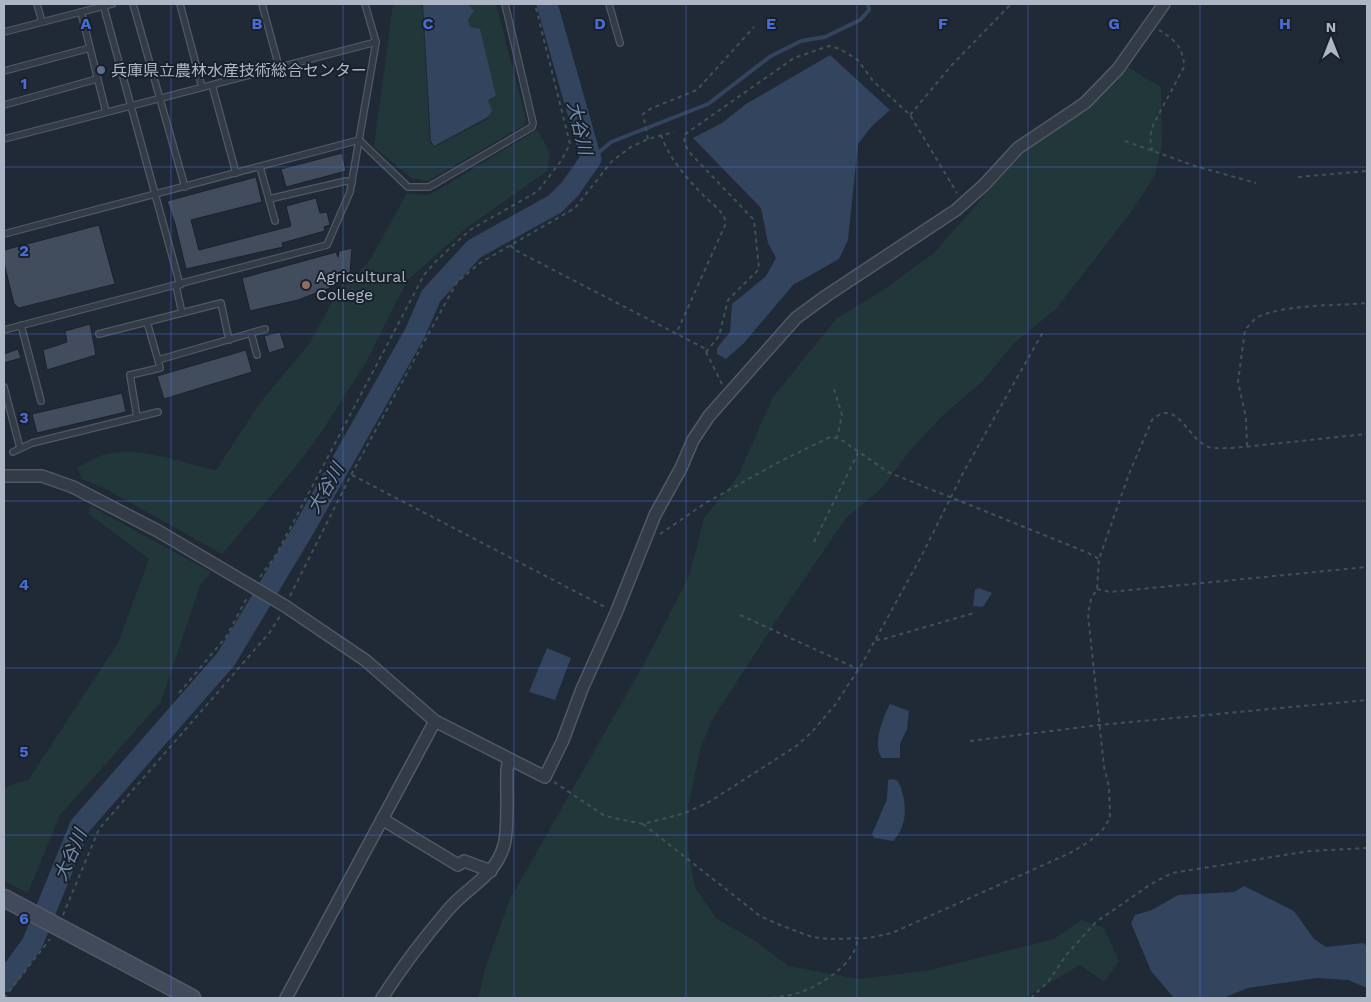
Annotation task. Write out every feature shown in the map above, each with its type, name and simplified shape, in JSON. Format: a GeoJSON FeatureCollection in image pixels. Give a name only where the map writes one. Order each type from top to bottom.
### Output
{"type":"FeatureCollection","features":[{"type":"Feature","properties":{"kind":"street"},"geometry":{"type":"LineString","coordinates":[[4,476],[42,476],[73,487],[158,531],[283,605],[365,660],[435,721],[545,777],[563,740],[582,689],[616,613],[655,515],[681,468],[693,440],[709,416],[796,318],[964,204],[1018,148],[1070,115],[1102,88],[1164,4]]}},
{"type":"Feature","properties":{"kind":"street"},"geometry":{"type":"LineString","coordinates":[[286,998],[435,721]]}},
{"type":"Feature","properties":{"kind":"street"},"geometry":{"type":"LineString","coordinates":[[382,998],[407,960],[449,908],[464,892],[492,871],[505,844],[507,769],[509,760]]}},
{"type":"Feature","properties":{"kind":"street"},"geometry":{"type":"LineString","coordinates":[[382,819],[458,865],[464,861],[492,871]]}},
{"type":"Feature","properties":{"kind":"street"},"geometry":{"type":"LineString","coordinates":[[4,898],[192,998]]}},
{"type":"Feature","properties":{"kind":"lane"},"geometry":{"type":"LineString","coordinates":[[37,4],[42,22]]}},
{"type":"Feature","properties":{"kind":"lane"},"geometry":{"type":"LineString","coordinates":[[4,32],[112,4]]}},
{"type":"Feature","properties":{"kind":"lane"},"geometry":{"type":"LineString","coordinates":[[133,4],[185,187]]}},
{"type":"Feature","properties":{"kind":"lane"},"geometry":{"type":"LineString","coordinates":[[180,4],[202,88]]}},
{"type":"Feature","properties":{"kind":"lane"},"geometry":{"type":"LineString","coordinates":[[262,4],[279,67]]}},
{"type":"Feature","properties":{"kind":"lane"},"geometry":{"type":"LineString","coordinates":[[4,330],[178,286],[327,245],[350,192],[376,42],[366,4]]}},
{"type":"Feature","properties":{"kind":"lane"},"geometry":{"type":"LineString","coordinates":[[359,140],[408,187],[429,187],[532,127],[533,123],[505,4]]}},
{"type":"Feature","properties":{"kind":"lane"},"geometry":{"type":"LineString","coordinates":[[609,4],[620,43]]}},
{"type":"Feature","properties":{"kind":"lane"},"geometry":{"type":"LineString","coordinates":[[104,5],[155,195],[178,286],[182,313]]}},
{"type":"Feature","properties":{"kind":"lane"},"geometry":{"type":"LineString","coordinates":[[80,12],[106,112]]}},
{"type":"Feature","properties":{"kind":"lane"},"geometry":{"type":"LineString","coordinates":[[4,139],[376,42]]}},
{"type":"Feature","properties":{"kind":"lane"},"geometry":{"type":"LineString","coordinates":[[4,71],[90,48]]}},
{"type":"Feature","properties":{"kind":"lane"},"geometry":{"type":"LineString","coordinates":[[4,104],[97,79]]}},
{"type":"Feature","properties":{"kind":"lane"},"geometry":{"type":"LineString","coordinates":[[212,85],[236,173]]}},
{"type":"Feature","properties":{"kind":"lane"},"geometry":{"type":"LineString","coordinates":[[4,234],[359,140]]}},
{"type":"Feature","properties":{"kind":"lane"},"geometry":{"type":"LineString","coordinates":[[260,167],[276,221]]}},
{"type":"Feature","properties":{"kind":"lane"},"geometry":{"type":"LineString","coordinates":[[270,199],[346,180],[352,183]]}},
{"type":"Feature","properties":{"kind":"lane"},"geometry":{"type":"LineString","coordinates":[[99,334],[220,303],[229,340]]}},
{"type":"Feature","properties":{"kind":"lane"},"geometry":{"type":"LineString","coordinates":[[137,417],[130,375],[160,368],[147,322]]}},
{"type":"Feature","properties":{"kind":"lane"},"geometry":{"type":"LineString","coordinates":[[22,326],[41,401]]}},
{"type":"Feature","properties":{"kind":"lane"},"geometry":{"type":"LineString","coordinates":[[158,360],[265,328]]}},
{"type":"Feature","properties":{"kind":"lane"},"geometry":{"type":"LineString","coordinates":[[251,333],[257,356]]}},
{"type":"Feature","properties":{"kind":"lane"},"geometry":{"type":"LineString","coordinates":[[4,387],[20,448]]}},
{"type":"Feature","properties":{"kind":"lane"},"geometry":{"type":"LineString","coordinates":[[13,452],[32,443],[158,412]]}},
{"type":"Feature","properties":{"kind":"path"},"geometry":{"type":"LineString","coordinates":[[179,693],[226,637],[254,588],[276,555],[424,275],[436,260],[470,230],[538,191],[561,162],[570,144],[535,4]]}},
{"type":"Feature","properties":{"kind":"path"},"geometry":{"type":"LineString","coordinates":[[910,115],[952,66],[1011,4]]}},
{"type":"Feature","properties":{"kind":"path"},"geometry":{"type":"LineString","coordinates":[[1150,23],[1180,46],[1184,57],[1184,67],[1153,125],[1150,137],[1152,150]]}},
{"type":"Feature","properties":{"kind":"path"},"geometry":{"type":"LineString","coordinates":[[648,137],[642,114],[697,90],[754,27]]}},
{"type":"Feature","properties":{"kind":"path"},"geometry":{"type":"LineString","coordinates":[[706,352],[720,336],[728,300],[732,293],[759,269],[758,252],[754,220],[691,154],[685,145],[684,135],[794,58],[829,46],[840,49],[858,60],[873,81],[910,115],[964,204]]}},
{"type":"Feature","properties":{"kind":"path"},"geometry":{"type":"LineString","coordinates":[[4,998],[56,924],[99,829],[270,632],[352,475],[457,282],[480,263],[575,208],[612,161],[648,137],[674,132]]}},
{"type":"Feature","properties":{"kind":"path"},"geometry":{"type":"LineString","coordinates":[[661,135],[673,159],[716,206],[725,218],[726,223],[676,334]]}},
{"type":"Feature","properties":{"kind":"path"},"geometry":{"type":"LineString","coordinates":[[1125,141],[1256,183]]}},
{"type":"Feature","properties":{"kind":"path"},"geometry":{"type":"LineString","coordinates":[[1298,177],[1367,171]]}},
{"type":"Feature","properties":{"kind":"path"},"geometry":{"type":"LineString","coordinates":[[511,245],[512,249],[676,334],[706,352],[722,384],[718,391]]}},
{"type":"Feature","properties":{"kind":"path"},"geometry":{"type":"LineString","coordinates":[[1247,446],[1246,418],[1238,382],[1245,330],[1250,324],[1263,315],[1304,308],[1367,303]]}},
{"type":"Feature","properties":{"kind":"path"},"geometry":{"type":"LineString","coordinates":[[643,824],[685,813],[709,802],[795,747],[811,733],[835,704],[876,640],[921,558],[951,497],[1043,332]]}},
{"type":"Feature","properties":{"kind":"path"},"geometry":{"type":"LineString","coordinates":[[834,389],[842,415],[837,438]]}},
{"type":"Feature","properties":{"kind":"path"},"geometry":{"type":"LineString","coordinates":[[545,777],[605,816],[643,824],[760,916],[812,937],[829,940],[857,940],[880,937],[892,933],[1070,853],[1102,831],[1110,818],[1088,614],[1091,599],[1097,589],[1099,559],[1146,433],[1157,416],[1170,413],[1178,417],[1202,444],[1211,448],[1367,434]]}},
{"type":"Feature","properties":{"kind":"path"},"geometry":{"type":"LineString","coordinates":[[645,541],[652,540],[704,504],[776,462],[830,437],[837,438],[888,472],[1086,552],[1099,559]]}},
{"type":"Feature","properties":{"kind":"path"},"geometry":{"type":"LineString","coordinates":[[814,542],[858,453]]}},
{"type":"Feature","properties":{"kind":"path"},"geometry":{"type":"LineString","coordinates":[[352,475],[616,613]]}},
{"type":"Feature","properties":{"kind":"path"},"geometry":{"type":"LineString","coordinates":[[1097,589],[1110,592],[1367,567]]}},
{"type":"Feature","properties":{"kind":"path"},"geometry":{"type":"LineString","coordinates":[[876,640],[974,613]]}},
{"type":"Feature","properties":{"kind":"path"},"geometry":{"type":"LineString","coordinates":[[740,615],[859,669]]}},
{"type":"Feature","properties":{"kind":"path"},"geometry":{"type":"LineString","coordinates":[[970,741],[1099,725],[1367,700]]}},
{"type":"Feature","properties":{"kind":"path"},"geometry":{"type":"LineString","coordinates":[[1031,998],[1048,982],[1067,954],[1096,922],[1151,884],[1172,873],[1310,851],[1367,848]]}},
{"type":"Feature","properties":{"kind":"path"},"geometry":{"type":"LineString","coordinates":[[772,998],[806,990],[845,965],[852,958],[857,947],[857,940]]}},
{"type":"Feature","properties":{"kind":"green space"},"geometry":{"type":"Polygon","coordinates":[[[393,4],[422,4],[430,143],[434,147],[488,119],[491,112],[487,101],[496,97],[479,30],[470,28],[468,21],[474,12],[466,4],[496,4],[526,119],[523,126],[428,181],[411,178],[374,147],[393,4]]]}},
{"type":"Feature","properties":{"kind":"green space"},"geometry":{"type":"Polygon","coordinates":[[[1124,65],[1161,87],[1162,147],[1154,177],[1132,211],[1056,309],[1014,343],[983,381],[943,415],[909,452],[882,488],[846,518],[712,720],[701,747],[688,807],[688,849],[695,887],[716,918],[757,942],[788,966],[859,979],[930,970],[1054,939],[1081,920],[1104,928],[1119,961],[1104,982],[1080,965],[1024,998],[478,998],[486,966],[510,899],[646,660],[689,576],[704,518],[738,476],[773,397],[836,319],[883,290],[934,253],[1022,152],[1124,65]]]}},
{"type":"Feature","properties":{"kind":"green space"},"geometry":{"type":"Polygon","coordinates":[[[537,130],[550,152],[547,171],[464,230],[407,281],[365,364],[320,434],[294,469],[222,554],[104,488],[82,479],[77,468],[97,457],[111,453],[126,452],[157,455],[216,470],[262,400],[309,344],[336,295],[370,260],[407,193],[427,195],[436,191],[537,130]]]}},
{"type":"Feature","properties":{"kind":"green space"},"geometry":{"type":"Polygon","coordinates":[[[90,506],[211,572],[200,586],[161,702],[60,815],[28,893],[4,881],[4,788],[29,779],[118,643],[149,559],[89,514],[90,506]]]}},
{"type":"Feature","properties":{"kind":"water"},"geometry":{"type":"Polygon","coordinates":[[[423,4],[468,4],[474,11],[468,20],[470,27],[480,29],[496,96],[488,100],[492,111],[488,117],[434,146],[431,141],[423,4]]]}},
{"type":"Feature","properties":{"kind":"water"},"geometry":{"type":"Polygon","coordinates":[[[830,55],[890,110],[872,126],[858,144],[848,240],[839,259],[793,285],[744,343],[726,359],[717,354],[717,348],[730,332],[732,304],[766,276],[776,258],[768,243],[761,208],[693,138],[722,123],[746,104],[830,55]]]}},
{"type":"Feature","properties":{"kind":"water"},"geometry":{"type":"Polygon","coordinates":[[[979,588],[992,593],[983,607],[973,606],[975,590],[979,588]]]}},
{"type":"Feature","properties":{"kind":"water"},"geometry":{"type":"Polygon","coordinates":[[[547,648],[571,658],[555,700],[529,692],[547,648]]]}},
{"type":"Feature","properties":{"kind":"water"},"geometry":{"type":"Polygon","coordinates":[[[890,704],[909,711],[907,729],[900,744],[900,758],[882,758],[879,752],[878,739],[884,716],[890,704]]]}},
{"type":"Feature","properties":{"kind":"water"},"geometry":{"type":"Polygon","coordinates":[[[888,780],[898,781],[901,788],[905,812],[902,828],[893,841],[874,838],[872,834],[887,799],[888,780]]]}},
{"type":"Feature","properties":{"kind":"water"},"geometry":{"type":"Polygon","coordinates":[[[1244,886],[1294,911],[1314,939],[1326,947],[1363,943],[1367,946],[1367,988],[1348,980],[1317,978],[1248,988],[1223,998],[1174,998],[1151,971],[1131,923],[1135,915],[1152,910],[1178,895],[1234,892],[1244,886]]]}},
{"type":"Feature","properties":{"kind":"building"},"geometry":{"type":"Polygon","coordinates":[[[342,153],[346,171],[286,187],[281,169],[342,153]]]}},
{"type":"Feature","properties":{"kind":"building"},"geometry":{"type":"Polygon","coordinates":[[[256,177],[262,202],[191,220],[199,250],[291,226],[286,206],[316,198],[320,213],[327,212],[330,225],[324,227],[325,231],[282,243],[283,247],[186,269],[175,224],[167,201],[256,177]]]}},
{"type":"Feature","properties":{"kind":"building"},"geometry":{"type":"Polygon","coordinates":[[[99,225],[115,284],[19,308],[14,304],[4,263],[4,250],[99,225]]]}},
{"type":"Feature","properties":{"kind":"building"},"geometry":{"type":"Polygon","coordinates":[[[352,248],[350,273],[338,272],[340,281],[331,283],[332,287],[298,300],[250,311],[242,278],[336,252],[338,257],[339,251],[352,248]]]}},
{"type":"Feature","properties":{"kind":"building"},"geometry":{"type":"Polygon","coordinates":[[[90,324],[96,355],[47,370],[43,350],[67,342],[65,331],[90,324]]]}},
{"type":"Feature","properties":{"kind":"building"},"geometry":{"type":"Polygon","coordinates":[[[280,332],[285,348],[269,353],[264,336],[280,332]]]}},
{"type":"Feature","properties":{"kind":"building"},"geometry":{"type":"Polygon","coordinates":[[[18,349],[21,358],[4,363],[4,354],[18,349]]]}},
{"type":"Feature","properties":{"kind":"building"},"geometry":{"type":"Polygon","coordinates":[[[246,350],[252,372],[164,399],[157,376],[246,350]]]}},
{"type":"Feature","properties":{"kind":"building"},"geometry":{"type":"Polygon","coordinates":[[[122,393],[126,412],[37,433],[32,414],[122,393]]]}},
{"type":"Feature","properties":{"kind":"waterway","name":"大谷川"},"geometry":{"type":"LineString","coordinates":[[4,982],[32,944],[80,826],[226,659],[305,527],[415,333],[431,296],[474,249],[555,204],[570,189],[591,159],[547,4]]}},
{"type":"Feature","properties":{"kind":"waterway"},"geometry":{"type":"LineString","coordinates":[[591,159],[611,142],[708,104],[771,56],[801,41],[825,37],[860,20],[869,10],[868,4]]}},
{"type":"Feature","properties":{"kind":"place","name":"兵庫県立農林水産技術総合センター"},"geometry":{"type":"Point","coordinates":[101,70]}},
{"type":"Feature","properties":{"kind":"place","name":"Agricultural College"},"geometry":{"type":"Point","coordinates":[306,285]}}]}
